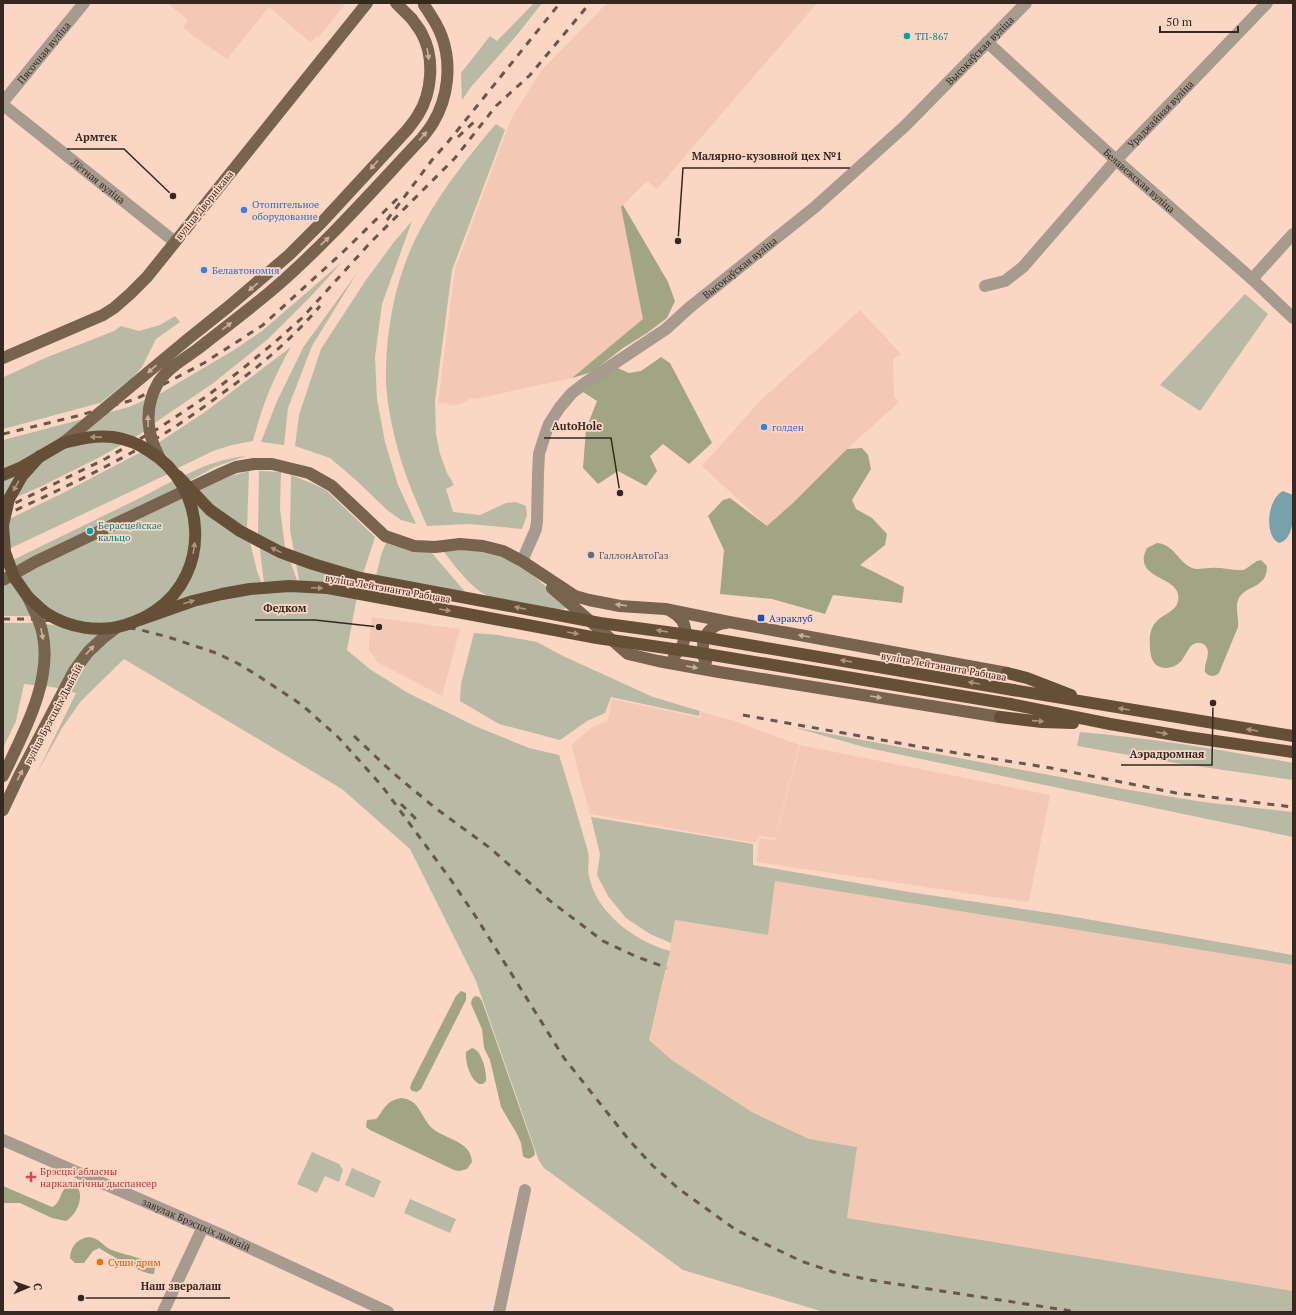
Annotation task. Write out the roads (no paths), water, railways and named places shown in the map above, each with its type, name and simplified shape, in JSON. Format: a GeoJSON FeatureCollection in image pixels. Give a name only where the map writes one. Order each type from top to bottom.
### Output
{"type":"FeatureCollection","features":[{"type":"Feature","properties":{"kind":"highway","name":"вуліца Лейтэнанта Рабцава"},"geometry":{"type":"LineString","coordinates":[[3,475],[22,467],[62,443],[88,437],[113,437],[138,444],[160,458],[210,510],[240,531],[280,552],[313,564],[360,578],[600,623],[696,636],[1090,704],[1292,734]]}},
{"type":"Feature","properties":{"kind":"highway"},"geometry":{"type":"LineString","coordinates":[[9,579],[3,525],[9,499],[22,476],[40,456]]}},
{"type":"Feature","properties":{"kind":"highway"},"geometry":{"type":"LineString","coordinates":[[3,565],[9,579],[28,597],[46,613],[68,624],[92,629],[116,628],[139,620],[156,611],[170,598],[181,584],[193,554],[196,530],[193,511],[187,493],[178,476]]}},
{"type":"Feature","properties":{"kind":"highway","name":"вуліца Лейтэнанта Рабцава"},"geometry":{"type":"LineString","coordinates":[[139,620],[193,601],[250,589],[289,586],[328,588],[597,638],[694,652],[1010,704],[1110,724],[1187,737],[1288,751]]}},
{"type":"Feature","properties":{"kind":"highway"},"geometry":{"type":"LineString","coordinates":[[1007,673],[1049,686],[1090,704]]}},
{"type":"Feature","properties":{"kind":"highway"},"geometry":{"type":"LineString","coordinates":[[1000,717],[1042,722],[1110,724]]}},
{"type":"Feature","properties":{"kind":"main road","name":"вуліца Дворнікава"},"geometry":{"type":"LineString","coordinates":[[3,358],[86,323],[114,308],[130,294],[147,277],[366,3]]}},
{"type":"Feature","properties":{"kind":"main road"},"geometry":{"type":"LineString","coordinates":[[62,443],[289,255],[323,221],[407,130],[425,101],[429,82],[430,66],[428,49],[423,34],[412,19],[396,3]]}},
{"type":"Feature","properties":{"kind":"main road"},"geometry":{"type":"LineString","coordinates":[[160,458],[152,441],[148,422],[149,406],[152,394],[159,381],[170,370],[237,319],[299,265],[344,221],[422,138],[433,124],[446,91],[447,56],[435,21],[423,4]]}},
{"type":"Feature","properties":{"kind":"main road"},"geometry":{"type":"LineString","coordinates":[[9,579],[35,562],[222,473],[254,464],[272,464],[309,473],[332,486],[385,536],[396,541],[414,546],[428,547],[460,544],[483,546],[503,551],[522,561],[628,654],[658,662],[1000,717]]}},
{"type":"Feature","properties":{"kind":"main road","name":"вуліца Лейтэнанта Рабцава"},"geometry":{"type":"LineString","coordinates":[[522,561],[575,596],[620,606],[666,609],[1007,673]]}},
{"type":"Feature","properties":{"kind":"main road","name":"вуліца Брэсцкіх Дывізій"},"geometry":{"type":"LineString","coordinates":[[3,776],[28,724],[38,698],[42,674],[44,652],[42,632],[37,615],[28,597]]}},
{"type":"Feature","properties":{"kind":"main road"},"geometry":{"type":"LineString","coordinates":[[658,662],[675,656],[683,646],[686,632],[684,621],[678,615],[666,609]]}},
{"type":"Feature","properties":{"kind":"main road"},"geometry":{"type":"LineString","coordinates":[[719,672],[710,667],[703,658],[702,644],[712,627],[719,623],[729,622]]}},
{"type":"Feature","properties":{"kind":"main road","name":"вуліца Брэсцкіх Дывізій"},"geometry":{"type":"LineString","coordinates":[[3,810],[19,776],[74,671],[88,652],[102,638],[116,628]]}},
{"type":"Feature","properties":{"kind":"street","name":"Пясочная вуліца"},"geometry":{"type":"LineString","coordinates":[[3,104],[84,3]]}},
{"type":"Feature","properties":{"kind":"street","name":"Высокаўская вуліца"},"geometry":{"type":"LineString","coordinates":[[522,561],[532,539],[537,521],[539,454],[550,424],[560,407],[572,393],[666,329],[689,308],[814,207],[905,126],[1026,3]]}},
{"type":"Feature","properties":{"kind":"street","name":"Ураджайная вуліца"},"geometry":{"type":"LineString","coordinates":[[985,286],[1005,282],[1023,267],[1116,160],[1267,3]]}},
{"type":"Feature","properties":{"kind":"street","name":"Белавежская вуліца"},"geometry":{"type":"LineString","coordinates":[[987,42],[1116,160],[1252,279],[1293,318]]}},
{"type":"Feature","properties":{"kind":"street","name":"Лётная вуліца"},"geometry":{"type":"LineString","coordinates":[[3,104],[175,242]]}},
{"type":"Feature","properties":{"kind":"street"},"geometry":{"type":"LineString","coordinates":[[1252,279],[1293,234]]}},
{"type":"Feature","properties":{"kind":"street"},"geometry":{"type":"LineString","coordinates":[[1288,751],[1292,734]]}},
{"type":"Feature","properties":{"kind":"street","name":"завулак Брэсцкіх дывізій"},"geometry":{"type":"LineString","coordinates":[[3,1140],[203,1227],[388,1312]]}},
{"type":"Feature","properties":{"kind":"street"},"geometry":{"type":"LineString","coordinates":[[493,1312],[500,1307],[525,1190]]}},
{"type":"Feature","properties":{"kind":"street"},"geometry":{"type":"LineString","coordinates":[[163,1312],[203,1227]]}},
{"type":"Feature","properties":{"kind":"water"},"geometry":{"type":"Polygon","coordinates":[[[1283,491],[1293,495],[1293,515],[1291,530],[1288,536],[1279,543],[1274,539],[1271,532],[1269,517],[1274,501],[1283,491]]]}},
{"type":"Feature","properties":{"kind":"railway"},"geometry":{"type":"LineString","coordinates":[[387,220],[432,160],[560,3]]}},
{"type":"Feature","properties":{"kind":"railway"},"geometry":{"type":"LineString","coordinates":[[3,509],[105,459],[159,428],[207,396],[275,342],[302,318],[370,243],[455,158],[496,106],[530,75],[590,3]]}},
{"type":"Feature","properties":{"kind":"railway"},"geometry":{"type":"LineString","coordinates":[[458,137],[476,120]]}},
{"type":"Feature","properties":{"kind":"railway"},"geometry":{"type":"LineString","coordinates":[[3,434],[77,416],[136,399],[204,363],[263,325],[344,251],[398,198]]}},
{"type":"Feature","properties":{"kind":"railway"},"geometry":{"type":"LineString","coordinates":[[3,516],[104,468],[178,425],[262,363],[287,341],[320,306]]}},
{"type":"Feature","properties":{"kind":"railway"},"geometry":{"type":"LineString","coordinates":[[3,619],[33,619],[137,629],[168,637],[216,653],[237,663],[302,705],[339,738],[382,786],[451,880],[476,917],[564,1058],[629,1140],[653,1166],[679,1189],[736,1230],[801,1261],[833,1272],[870,1280],[1078,1312]]}},
{"type":"Feature","properties":{"kind":"railway"},"geometry":{"type":"LineString","coordinates":[[743,715],[932,749],[1051,768],[1176,793],[1293,807]]}},
{"type":"Feature","properties":{"kind":"railway"},"geometry":{"type":"LineString","coordinates":[[354,736],[392,772],[434,807],[490,848],[549,900],[603,941],[635,956],[667,968]]}},
{"type":"Feature","properties":{"kind":"railway"},"geometry":{"type":"LineString","coordinates":[[401,804],[418,821]]}},
{"type":"Feature","properties":{"kind":"place","name":"ТП-867"},"geometry":{"type":"Point","coordinates":[907,36]}},
{"type":"Feature","properties":{"kind":"place","name":"Армтек"},"geometry":{"type":"Point","coordinates":[173,196]}},
{"type":"Feature","properties":{"kind":"place","name":"Отопительное оборудование"},"geometry":{"type":"Point","coordinates":[244,210]}},
{"type":"Feature","properties":{"kind":"place","name":"Малярно-кузовной цех №1"},"geometry":{"type":"Point","coordinates":[678,241]}},
{"type":"Feature","properties":{"kind":"place","name":"Белавтономия"},"geometry":{"type":"Point","coordinates":[204,270]}},
{"type":"Feature","properties":{"kind":"place","name":"голден"},"geometry":{"type":"Point","coordinates":[764,427]}},
{"type":"Feature","properties":{"kind":"place","name":"AutoHole"},"geometry":{"type":"Point","coordinates":[620,493]}},
{"type":"Feature","properties":{"kind":"place","name":"Берасцейскае кальцо"},"geometry":{"type":"Point","coordinates":[90,531]}},
{"type":"Feature","properties":{"kind":"place","name":"ГаллонАвтоГаз"},"geometry":{"type":"Point","coordinates":[591,555]}},
{"type":"Feature","properties":{"kind":"place","name":"Аэраклуб"},"geometry":{"type":"Point","coordinates":[761,618]}},
{"type":"Feature","properties":{"kind":"place","name":"Федком"},"geometry":{"type":"Point","coordinates":[379,627]}},
{"type":"Feature","properties":{"kind":"place","name":"Аэрадромная"},"geometry":{"type":"Point","coordinates":[1213,703]}},
{"type":"Feature","properties":{"kind":"place","name":"Брэсцкі абласны наркалагічны дыспансер"},"geometry":{"type":"Point","coordinates":[31,1177]}},
{"type":"Feature","properties":{"kind":"place","name":"Суши дрим"},"geometry":{"type":"Point","coordinates":[100,1262]}},
{"type":"Feature","properties":{"kind":"place","name":"Наш звералаш"},"geometry":{"type":"Point","coordinates":[81,1298]}}]}
